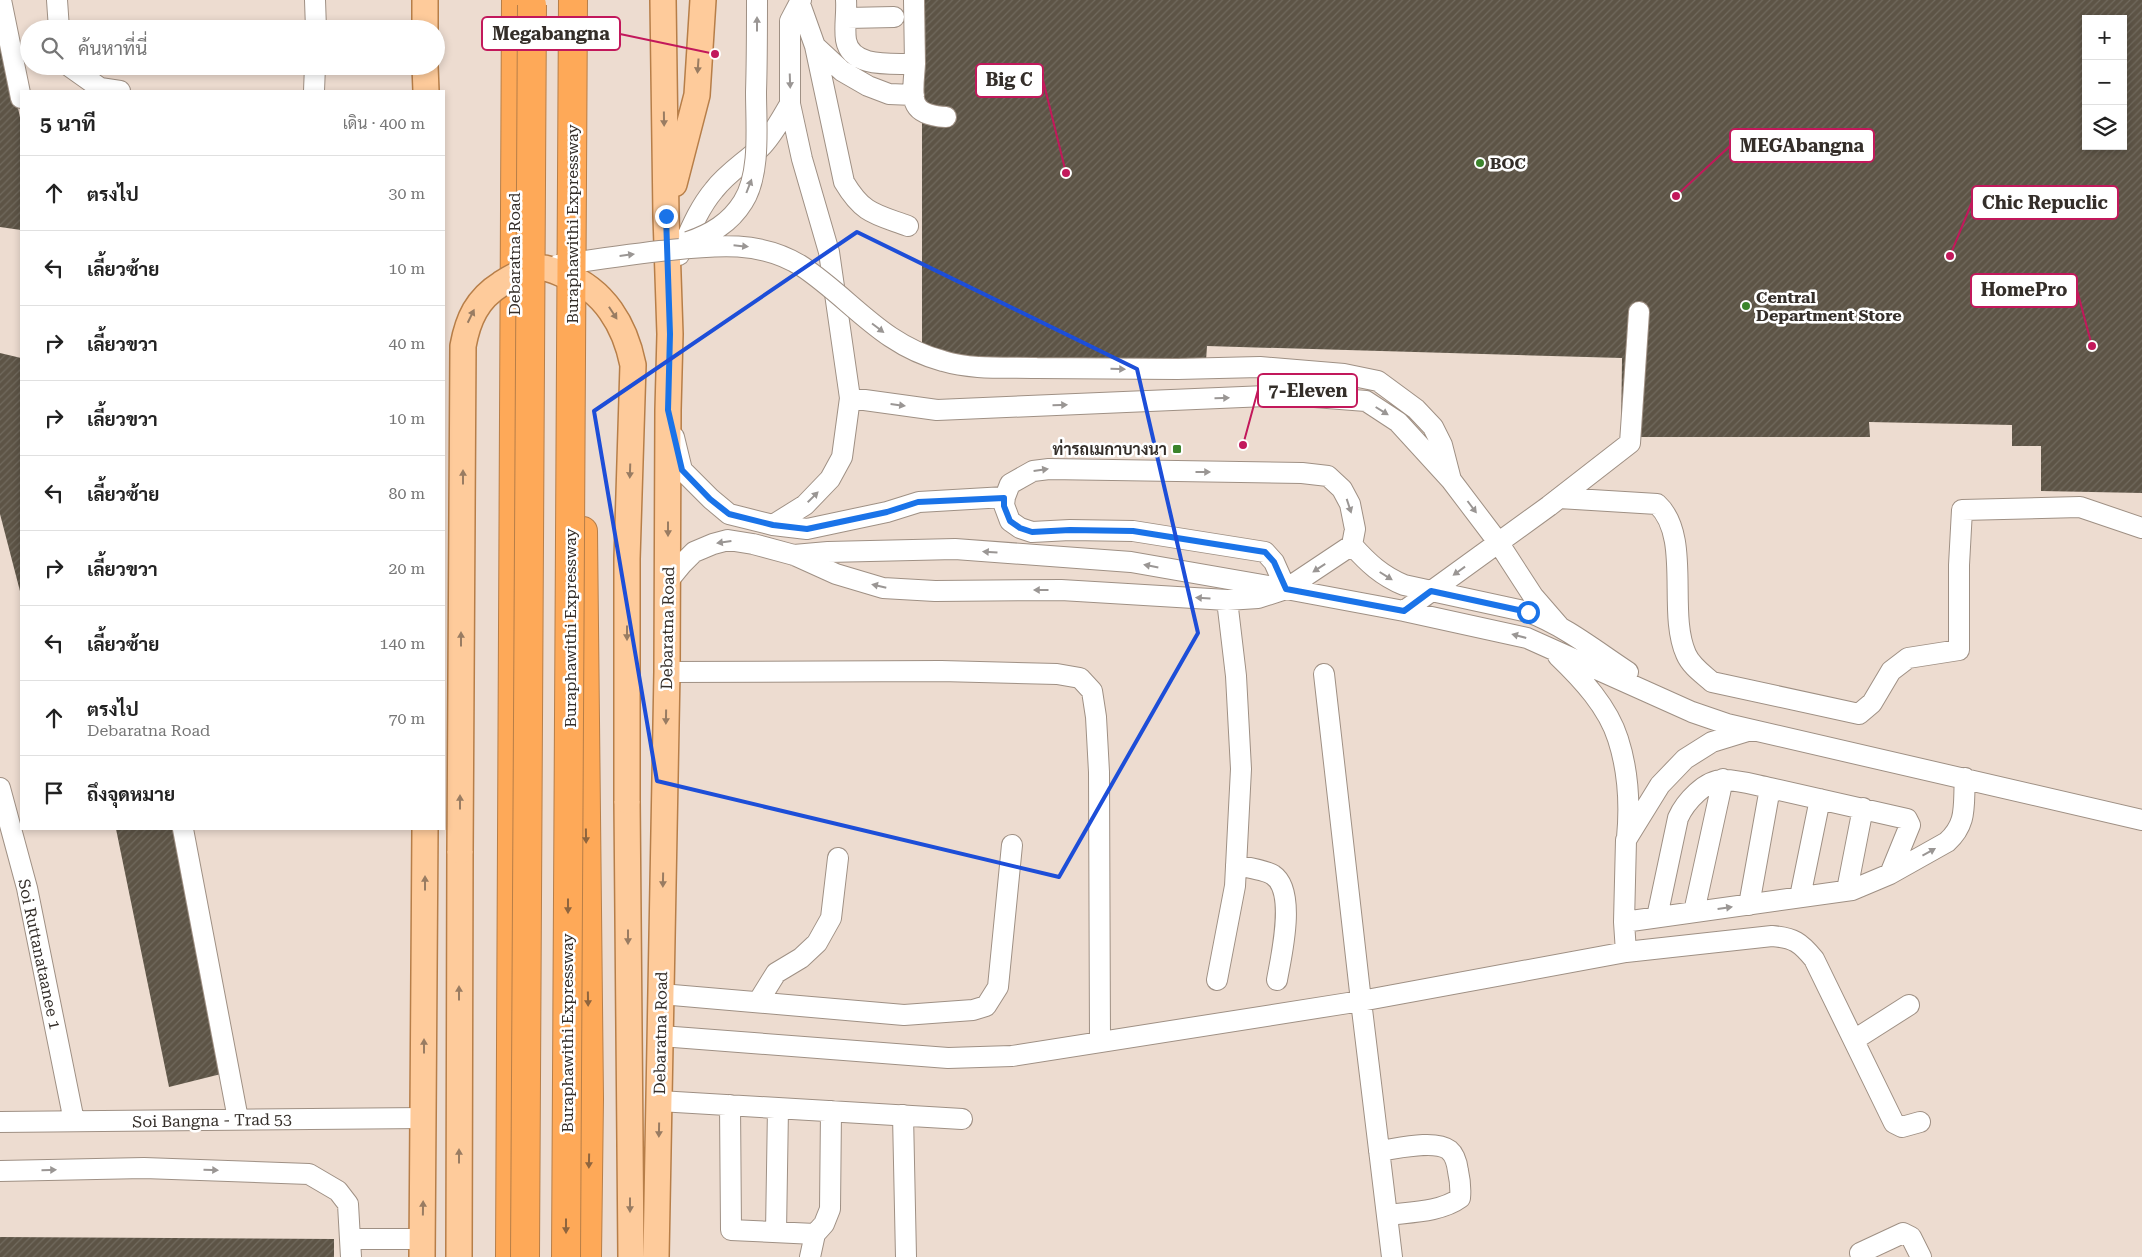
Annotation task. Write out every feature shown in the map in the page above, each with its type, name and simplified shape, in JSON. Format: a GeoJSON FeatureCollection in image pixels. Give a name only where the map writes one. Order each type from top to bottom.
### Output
{"type":"FeatureCollection","features":[{"type":"Feature","properties":{"kind":"highway","name":"Debaratna Road"},"geometry":{"type":"LineString","coordinates":[[510,1257],[516,0]]}},
{"type":"Feature","properties":{"kind":"highway"},"geometry":{"type":"LineString","coordinates":[[525,1257],[532,0]]}},
{"type":"Feature","properties":{"kind":"highway","name":"Buraphawithi Expressway"},"geometry":{"type":"LineString","coordinates":[[566,1257],[573,0]]}},
{"type":"Feature","properties":{"kind":"highway"},"geometry":{"type":"LineString","coordinates":[[584,0],[583,526],[589,1099],[587,1257]]}},
{"type":"Feature","properties":{"kind":"main road"},"geometry":{"type":"LineString","coordinates":[[424,0],[425,20]]}},
{"type":"Feature","properties":{"kind":"main road","name":"Debaratna Road"},"geometry":{"type":"LineString","coordinates":[[656,1257],[667,672],[670,334],[670,276],[666,216],[663,0]]}},
{"type":"Feature","properties":{"kind":"main road"},"geometry":{"type":"LineString","coordinates":[[666,216],[697,95],[703,0]]}},
{"type":"Feature","properties":{"kind":"main road"},"geometry":{"type":"LineString","coordinates":[[425,75],[426,90]]}},
{"type":"Feature","properties":{"kind":"main road"},"geometry":{"type":"LineString","coordinates":[[459,1257],[463,346],[466,327],[472,312],[482,298],[508,279],[522,273],[544,268],[574,279],[600,296],[622,328],[629,344],[633,364],[627,559],[631,1257]]}},
{"type":"Feature","properties":{"kind":"main road"},"geometry":{"type":"LineString","coordinates":[[422,1248],[425,830]]}},
{"type":"Feature","properties":{"kind":"street"},"geometry":{"type":"LineString","coordinates":[[1,0],[20,93]]}},
{"type":"Feature","properties":{"kind":"street"},"geometry":{"type":"LineString","coordinates":[[57,0],[58,20]]}},
{"type":"Feature","properties":{"kind":"street"},"geometry":{"type":"LineString","coordinates":[[315,0],[316,20]]}},
{"type":"Feature","properties":{"kind":"street"},"geometry":{"type":"LineString","coordinates":[[658,252],[703,237],[721,227],[743,202],[752,180],[756,140],[757,0]]}},
{"type":"Feature","properties":{"kind":"street"},"geometry":{"type":"LineString","coordinates":[[914,0],[915,104],[928,116],[946,117]]}},
{"type":"Feature","properties":{"kind":"street"},"geometry":{"type":"LineString","coordinates":[[800,2],[815,46],[844,182],[853,197],[866,210],[908,226]]}},
{"type":"Feature","properties":{"kind":"street"},"geometry":{"type":"LineString","coordinates":[[773,525],[805,505],[830,479],[842,457],[850,398],[829,252],[802,159],[790,104],[790,21],[800,2]]}},
{"type":"Feature","properties":{"kind":"street"},"geometry":{"type":"LineString","coordinates":[[894,17],[847,9],[846,40],[850,50],[860,59],[876,62],[915,64]]}},
{"type":"Feature","properties":{"kind":"street"},"geometry":{"type":"LineString","coordinates":[[815,46],[842,71],[868,86],[889,94],[914,95]]}},
{"type":"Feature","properties":{"kind":"street"},"geometry":{"type":"LineString","coordinates":[[83,75],[107,90]]}},
{"type":"Feature","properties":{"kind":"street"},"geometry":{"type":"LineString","coordinates":[[314,75],[314,90]]}},
{"type":"Feature","properties":{"kind":"street"},"geometry":{"type":"LineString","coordinates":[[670,276],[696,218],[713,190],[774,132],[790,104]]}},
{"type":"Feature","properties":{"kind":"street"},"geometry":{"type":"LineString","coordinates":[[544,268],[720,244],[746,246],[772,253],[802,266],[851,307],[911,350],[944,362],[985,367],[1260,368],[1344,374],[1378,381],[1416,409],[1433,427],[1442,446],[1451,480]]}},
{"type":"Feature","properties":{"kind":"street"},"geometry":{"type":"LineString","coordinates":[[1404,611],[1559,498],[1630,443],[1639,312]]}},
{"type":"Feature","properties":{"kind":"street"},"geometry":{"type":"LineString","coordinates":[[850,398],[937,410],[1289,395],[1366,401],[1398,422],[1451,480],[1498,542],[1533,596],[1559,626]]}},
{"type":"Feature","properties":{"kind":"street"},"geometry":{"type":"LineString","coordinates":[[668,410],[682,470],[710,499],[729,514],[773,525],[807,529],[887,512],[918,502],[1004,498]]}},
{"type":"Feature","properties":{"kind":"street"},"geometry":{"type":"LineString","coordinates":[[1286,589],[1274,562],[1265,552],[1133,531],[1070,530],[1032,532],[1020,528],[1010,521],[1004,506],[1004,498],[1010,484],[1019,477],[1033,471],[1049,469],[1302,473],[1328,476],[1342,489],[1350,504],[1354,529],[1352,545],[1369,564],[1391,580],[1404,585],[1528,612],[1559,626],[1676,704]]}},
{"type":"Feature","properties":{"kind":"street"},"geometry":{"type":"LineString","coordinates":[[1559,498],[1657,504],[1666,512],[1671,525],[1675,552],[1680,636],[1687,656],[1699,671],[1712,682],[1858,714],[1872,703],[1891,671],[1908,658],[1959,650],[1959,566],[1962,510],[2080,507],[2142,528]]}},
{"type":"Feature","properties":{"kind":"street"},"geometry":{"type":"LineString","coordinates":[[668,581],[694,552],[728,540],[753,544],[794,556],[836,574],[883,588],[935,591],[1061,590],[1227,600],[1258,598],[1286,589],[1352,545]]}},
{"type":"Feature","properties":{"kind":"street"},"geometry":{"type":"LineString","coordinates":[[794,556],[828,552],[955,549],[1131,562],[1404,611],[1507,633],[1550,647],[1710,719],[2142,820]]}},
{"type":"Feature","properties":{"kind":"street"},"geometry":{"type":"LineString","coordinates":[[1216,980],[1235,886],[1241,769],[1236,676],[1227,600]]}},
{"type":"Feature","properties":{"kind":"street"},"geometry":{"type":"LineString","coordinates":[[1550,647],[1583,680],[1602,708],[1618,739],[1626,780],[1629,818],[1626,840],[1624,922],[1626,952]]}},
{"type":"Feature","properties":{"kind":"street"},"geometry":{"type":"LineString","coordinates":[[667,672],[941,671],[1058,674],[1080,678],[1092,691],[1096,717],[1099,772],[1100,1042]]}},
{"type":"Feature","properties":{"kind":"street"},"geometry":{"type":"LineString","coordinates":[[1324,674],[1392,1257]]}},
{"type":"Feature","properties":{"kind":"street"},"geometry":{"type":"LineString","coordinates":[[1626,840],[1660,785],[1685,759],[1712,742],[1752,729]]}},
{"type":"Feature","properties":{"kind":"street"},"geometry":{"type":"LineString","coordinates":[[1624,922],[1847,890],[1890,874],[1947,842],[1955,835],[1962,824],[1965,778]]}},
{"type":"Feature","properties":{"kind":"street"},"geometry":{"type":"LineString","coordinates":[[1657,917],[1678,818],[1682,809],[1705,787],[1723,779],[1907,819],[1910,825],[1890,874]]}},
{"type":"Feature","properties":{"kind":"street"},"geometry":{"type":"LineString","coordinates":[[1694,912],[1723,779]]}},
{"type":"Feature","properties":{"kind":"street","name":"Soi Ruttanataanee 1"},"geometry":{"type":"LineString","coordinates":[[0,788],[27,888],[74,1121]]}},
{"type":"Feature","properties":{"kind":"street"},"geometry":{"type":"LineString","coordinates":[[1749,905],[1770,788]]}},
{"type":"Feature","properties":{"kind":"street"},"geometry":{"type":"LineString","coordinates":[[1800,897],[1820,799]]}},
{"type":"Feature","properties":{"kind":"street"},"geometry":{"type":"LineString","coordinates":[[1847,890],[1863,808]]}},
{"type":"Feature","properties":{"kind":"street"},"geometry":{"type":"LineString","coordinates":[[183,830],[238,1120]]}},
{"type":"Feature","properties":{"kind":"street"},"geometry":{"type":"LineString","coordinates":[[661,994],[904,1015],[973,1010],[986,1006],[993,999],[998,987],[1012,845]]}},
{"type":"Feature","properties":{"kind":"street"},"geometry":{"type":"LineString","coordinates":[[758,1002],[776,973],[801,958],[816,943],[831,918],[838,858]]}},
{"type":"Feature","properties":{"kind":"street"},"geometry":{"type":"LineString","coordinates":[[1236,865],[1273,875],[1280,884],[1286,905],[1286,920],[1277,980]]}},
{"type":"Feature","properties":{"kind":"street"},"geometry":{"type":"LineString","coordinates":[[661,1036],[948,1058],[1012,1056],[1361,1001],[1626,952],[1772,936],[1789,937],[1802,946],[1814,959],[1894,1123],[1902,1127],[1920,1122]]}},
{"type":"Feature","properties":{"kind":"street"},"geometry":{"type":"LineString","coordinates":[[1854,1040],[1909,1005]]}},
{"type":"Feature","properties":{"kind":"street"},"geometry":{"type":"LineString","coordinates":[[659,1101],[962,1119]]}},
{"type":"Feature","properties":{"kind":"street"},"geometry":{"type":"LineString","coordinates":[[730,1105],[731,1230],[815,1234]]}},
{"type":"Feature","properties":{"kind":"street"},"geometry":{"type":"LineString","coordinates":[[776,1232],[778,1108]]}},
{"type":"Feature","properties":{"kind":"street"},"geometry":{"type":"LineString","coordinates":[[810,1257],[815,1234],[824,1224],[830,1209],[831,1111]]}},
{"type":"Feature","properties":{"kind":"street"},"geometry":{"type":"LineString","coordinates":[[903,1115],[906,1257]]}},
{"type":"Feature","properties":{"kind":"street","name":"Soi Bangna - Trad 53"},"geometry":{"type":"LineString","coordinates":[[0,1122],[424,1118]]}},
{"type":"Feature","properties":{"kind":"street"},"geometry":{"type":"LineString","coordinates":[[1379,1151],[1423,1145],[1444,1147],[1450,1151],[1457,1161],[1461,1189],[1460,1198],[1454,1202],[1424,1211],[1387,1215]]}},
{"type":"Feature","properties":{"kind":"street"},"geometry":{"type":"LineString","coordinates":[[0,1171],[144,1168],[310,1174],[338,1191],[348,1204],[351,1248],[422,1248]]}},
{"type":"Feature","properties":{"kind":"street"},"geometry":{"type":"LineString","coordinates":[[1857,1256],[1903,1233],[1911,1237],[1921,1257]]}},
{"type":"Feature","properties":{"kind":"highlighted area"},"geometry":{"type":"Polygon","coordinates":[[[857,232],[1137,369],[1198,633],[1059,877],[657,781],[594,411],[857,232]]]}},
{"type":"Feature","properties":{"kind":"building"},"geometry":{"type":"Polygon","coordinates":[[[922,0],[2142,0],[2142,493],[2041,491],[2041,446],[2012,446],[2012,425],[1869,422],[1870,437],[1621,437],[1622,358],[1207,346],[1206,361],[922,361],[922,0]]]}},
{"type":"Feature","properties":{"kind":"building"},"geometry":{"type":"Polygon","coordinates":[[[0,25],[20,117],[20,230],[0,227],[0,25]]]}},
{"type":"Feature","properties":{"kind":"building"},"geometry":{"type":"Polygon","coordinates":[[[0,353],[20,358],[20,591],[0,514],[0,353]]]}},
{"type":"Feature","properties":{"kind":"building"},"geometry":{"type":"Polygon","coordinates":[[[116,830],[175,830],[225,1073],[169,1087],[116,830]]]}},
{"type":"Feature","properties":{"kind":"building"},"geometry":{"type":"Polygon","coordinates":[[[0,1237],[334,1239],[334,1257],[0,1257],[0,1237]]]}},
{"type":"Feature","properties":{"kind":"place","name":"Megabangna"},"geometry":{"type":"Point","coordinates":[715,54]}},
{"type":"Feature","properties":{"kind":"place","name":"BOC"},"geometry":{"type":"Point","coordinates":[1480,163]}},
{"type":"Feature","properties":{"kind":"place","name":"Big C"},"geometry":{"type":"Point","coordinates":[1066,173]}},
{"type":"Feature","properties":{"kind":"place","name":"MEGAbangna"},"geometry":{"type":"Point","coordinates":[1676,196]}},
{"type":"Feature","properties":{"kind":"place","name":"Chic Repuclic"},"geometry":{"type":"Point","coordinates":[1950,256]}},
{"type":"Feature","properties":{"kind":"place","name":"Central Department Store"},"geometry":{"type":"Point","coordinates":[1746,306]}},
{"type":"Feature","properties":{"kind":"place","name":"HomePro"},"geometry":{"type":"Point","coordinates":[2092,346]}},
{"type":"Feature","properties":{"kind":"place","name":"7-Eleven"},"geometry":{"type":"Point","coordinates":[1243,445]}},
{"type":"Feature","properties":{"kind":"place","name":"ท่ารถเมกาบางนา"},"geometry":{"type":"Point","coordinates":[1177,449]}},
{"type":"Feature","properties":{"kind":"route"},"geometry":{"type":"LineString","coordinates":[[666,216],[670,276],[668,410],[682,470],[710,499],[729,514],[773,525],[807,529],[887,512],[918,502],[1004,498],[1004,506],[1010,521],[1020,528],[1032,532],[1070,530],[1133,531],[1253,548],[1265,552],[1274,562],[1286,589],[1404,611],[1431,591],[1528,612]]}}]}
